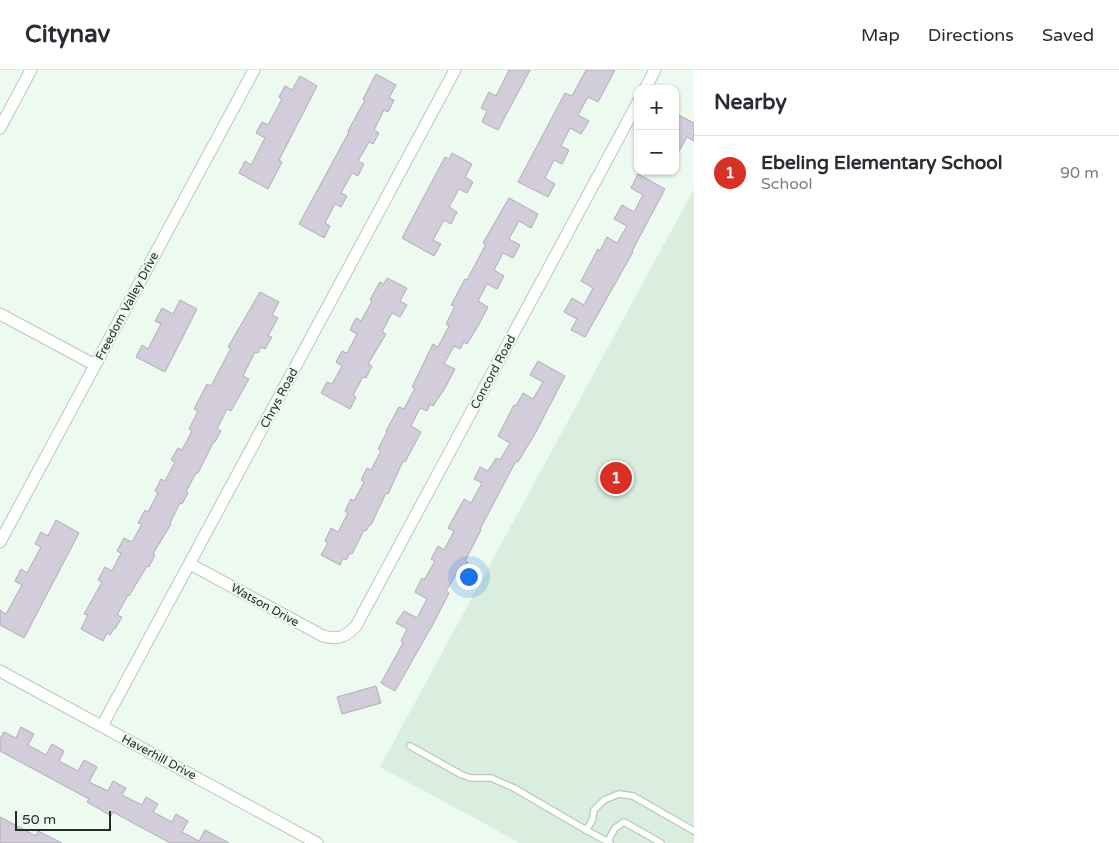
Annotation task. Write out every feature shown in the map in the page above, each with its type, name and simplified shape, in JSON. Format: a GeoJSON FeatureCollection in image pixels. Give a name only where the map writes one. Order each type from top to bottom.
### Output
{"type":"FeatureCollection","features":[{"type":"Feature","properties":{"kind":"street"},"geometry":{"type":"LineString","coordinates":[[0,128],[31,70]]}},
{"type":"Feature","properties":{"kind":"street","name":"Freedom Valley Drive"},"geometry":{"type":"LineString","coordinates":[[0,542],[254,70]]}},
{"type":"Feature","properties":{"kind":"street","name":"Chrys Road"},"geometry":{"type":"LineString","coordinates":[[102,726],[455,70]]}},
{"type":"Feature","properties":{"kind":"street"},"geometry":{"type":"LineString","coordinates":[[647,85],[655,70]]}},
{"type":"Feature","properties":{"kind":"street","name":"Concord Road"},"geometry":{"type":"LineString","coordinates":[[342,638],[356,626],[634,109]]}},
{"type":"Feature","properties":{"kind":"street"},"geometry":{"type":"LineString","coordinates":[[0,314],[95,365]]}},
{"type":"Feature","properties":{"kind":"street","name":"Watson Drive"},"geometry":{"type":"LineString","coordinates":[[190,564],[323,636],[333,639],[342,638]]}},
{"type":"Feature","properties":{"kind":"street","name":"Haverhill Drive"},"geometry":{"type":"LineString","coordinates":[[0,671],[317,843]]}},
{"type":"Feature","properties":{"kind":"lane"},"geometry":{"type":"LineString","coordinates":[[410,746],[462,775],[471,778],[492,778],[514,788],[609,842],[616,828],[624,822],[661,843]]}},
{"type":"Feature","properties":{"kind":"lane"},"geometry":{"type":"LineString","coordinates":[[586,830],[592,821],[594,810],[604,800],[619,794],[633,796],[694,831]]}},
{"type":"Feature","properties":{"kind":"shaded area"},"geometry":{"type":"Polygon","coordinates":[[[694,189],[694,843],[520,843],[380,767],[694,189]]]}},
{"type":"Feature","properties":{"kind":"building"},"geometry":{"type":"Polygon","coordinates":[[[509,70],[530,70],[498,130],[482,122],[487,111],[481,108],[489,92],[496,96],[509,70]]]}},
{"type":"Feature","properties":{"kind":"building"},"geometry":{"type":"Polygon","coordinates":[[[586,70],[615,70],[598,102],[588,97],[578,115],[589,121],[581,134],[570,128],[561,146],[569,150],[562,164],[554,160],[545,178],[555,184],[548,197],[518,182],[565,93],[572,96],[586,70]]]}},
{"type":"Feature","properties":{"kind":"building"},"geometry":{"type":"Polygon","coordinates":[[[376,74],[396,85],[389,98],[394,100],[388,112],[384,110],[374,130],[379,133],[373,144],[369,142],[358,161],[364,164],[358,176],[352,173],[341,193],[347,196],[341,207],[335,204],[325,223],[330,226],[324,238],[299,224],[349,132],[376,74]]]}},
{"type":"Feature","properties":{"kind":"building"},"geometry":{"type":"Polygon","coordinates":[[[300,76],[317,86],[279,160],[282,162],[268,189],[239,173],[245,161],[251,165],[265,138],[256,133],[262,122],[268,125],[282,99],[279,97],[285,86],[292,90],[300,76]]]}},
{"type":"Feature","properties":{"kind":"building"},"geometry":{"type":"Polygon","coordinates":[[[679,115],[694,123],[694,141],[687,137],[679,151],[679,115]]]}},
{"type":"Feature","properties":{"kind":"building"},"geometry":{"type":"Polygon","coordinates":[[[452,153],[472,164],[465,177],[473,182],[467,193],[459,189],[449,207],[457,212],[451,224],[444,220],[433,240],[441,244],[434,256],[402,238],[445,157],[449,159],[452,153]]]}},
{"type":"Feature","properties":{"kind":"building"},"geometry":{"type":"Polygon","coordinates":[[[638,175],[640,175],[665,189],[633,252],[585,337],[571,330],[577,319],[564,312],[572,298],[584,305],[593,288],[581,281],[598,249],[600,251],[607,237],[617,243],[627,226],[614,219],[622,205],[634,212],[643,195],[631,188],[638,175]]]}},
{"type":"Feature","properties":{"kind":"building"},"geometry":{"type":"Polygon","coordinates":[[[509,198],[538,214],[531,228],[519,221],[509,239],[520,245],[513,258],[503,253],[494,270],[504,276],[497,289],[487,284],[478,301],[488,307],[467,344],[464,342],[460,349],[454,346],[444,364],[455,369],[433,406],[430,404],[427,411],[420,408],[411,426],[421,432],[405,462],[403,461],[371,525],[366,531],[364,530],[352,554],[350,553],[346,560],[343,558],[340,565],[321,555],[328,543],[325,541],[331,528],[338,532],[348,513],[345,511],[351,499],[354,501],[364,482],[361,480],[367,468],[371,470],[381,451],[378,449],[386,431],[399,407],[404,409],[415,388],[412,387],[433,344],[438,347],[449,326],[446,324],[455,306],[451,305],[465,279],[467,280],[486,244],[483,243],[509,198]]]}},
{"type":"Feature","properties":{"kind":"building"},"geometry":{"type":"Polygon","coordinates":[[[387,278],[407,288],[400,301],[407,305],[400,317],[392,313],[382,332],[386,334],[368,364],[372,366],[366,378],[363,377],[353,395],[356,397],[350,409],[321,393],[327,382],[332,384],[342,366],[336,362],[342,351],[347,353],[357,334],[350,330],[356,318],[361,321],[380,282],[384,284],[387,278]]]}},
{"type":"Feature","properties":{"kind":"building"},"geometry":{"type":"Polygon","coordinates":[[[260,292],[279,302],[272,315],[278,318],[268,336],[272,337],[265,349],[261,347],[258,353],[255,352],[243,376],[249,379],[231,411],[227,409],[217,429],[221,431],[198,473],[196,473],[186,492],[188,493],[182,504],[180,503],[171,524],[153,554],[155,555],[149,567],[147,566],[117,615],[122,617],[115,629],[110,635],[107,633],[103,641],[81,629],[88,615],[84,614],[102,582],[98,580],[105,567],[112,571],[121,553],[117,551],[124,538],[132,542],[142,524],[138,523],[145,510],[148,512],[158,493],[155,491],[161,479],[165,481],[175,462],[171,460],[178,448],[182,450],[192,431],[189,429],[198,411],[194,409],[207,384],[211,386],[231,348],[228,347],[260,292]]]}},
{"type":"Feature","properties":{"kind":"building"},"geometry":{"type":"Polygon","coordinates":[[[180,300],[197,309],[165,372],[136,357],[142,345],[148,349],[161,324],[155,321],[162,308],[173,314],[180,300]]]}},
{"type":"Feature","properties":{"kind":"building"},"geometry":{"type":"Polygon","coordinates":[[[538,361],[565,376],[536,432],[518,462],[516,461],[480,529],[465,561],[468,562],[461,575],[457,573],[446,591],[449,593],[395,691],[381,683],[403,643],[401,641],[407,629],[396,623],[404,611],[417,618],[427,599],[415,592],[422,578],[424,580],[435,561],[431,559],[438,546],[444,550],[454,531],[448,528],[464,499],[471,503],[482,483],[474,479],[480,467],[488,471],[496,458],[500,460],[510,443],[498,436],[514,405],[516,406],[523,393],[533,399],[543,382],[530,375],[538,361]]]}},
{"type":"Feature","properties":{"kind":"building"},"geometry":{"type":"Polygon","coordinates":[[[56,520],[79,533],[24,638],[0,625],[0,610],[6,614],[22,585],[15,581],[21,569],[27,573],[41,547],[35,544],[41,532],[48,536],[56,520]]]}},
{"type":"Feature","properties":{"kind":"building"},"geometry":{"type":"Polygon","coordinates":[[[376,686],[381,703],[342,714],[337,697],[376,686]]]}},
{"type":"Feature","properties":{"kind":"building"},"geometry":{"type":"Polygon","coordinates":[[[21,727],[34,734],[28,745],[46,755],[52,744],[64,751],[59,761],[78,771],[84,760],[97,767],[89,782],[108,791],[113,781],[126,788],[122,795],[142,805],[146,797],[158,804],[153,812],[172,822],[176,814],[188,821],[182,832],[199,841],[205,830],[229,843],[170,843],[113,812],[111,816],[87,802],[89,799],[0,751],[0,739],[4,732],[16,738],[21,727]]]}},
{"type":"Feature","properties":{"kind":"building"},"geometry":{"type":"Polygon","coordinates":[[[0,817],[36,836],[38,831],[62,843],[0,843],[0,817]]]}},
{"type":"Feature","properties":{"kind":"place","name":"Ebeling Elementary School"},"geometry":{"type":"Point","coordinates":[616,478]}}]}
